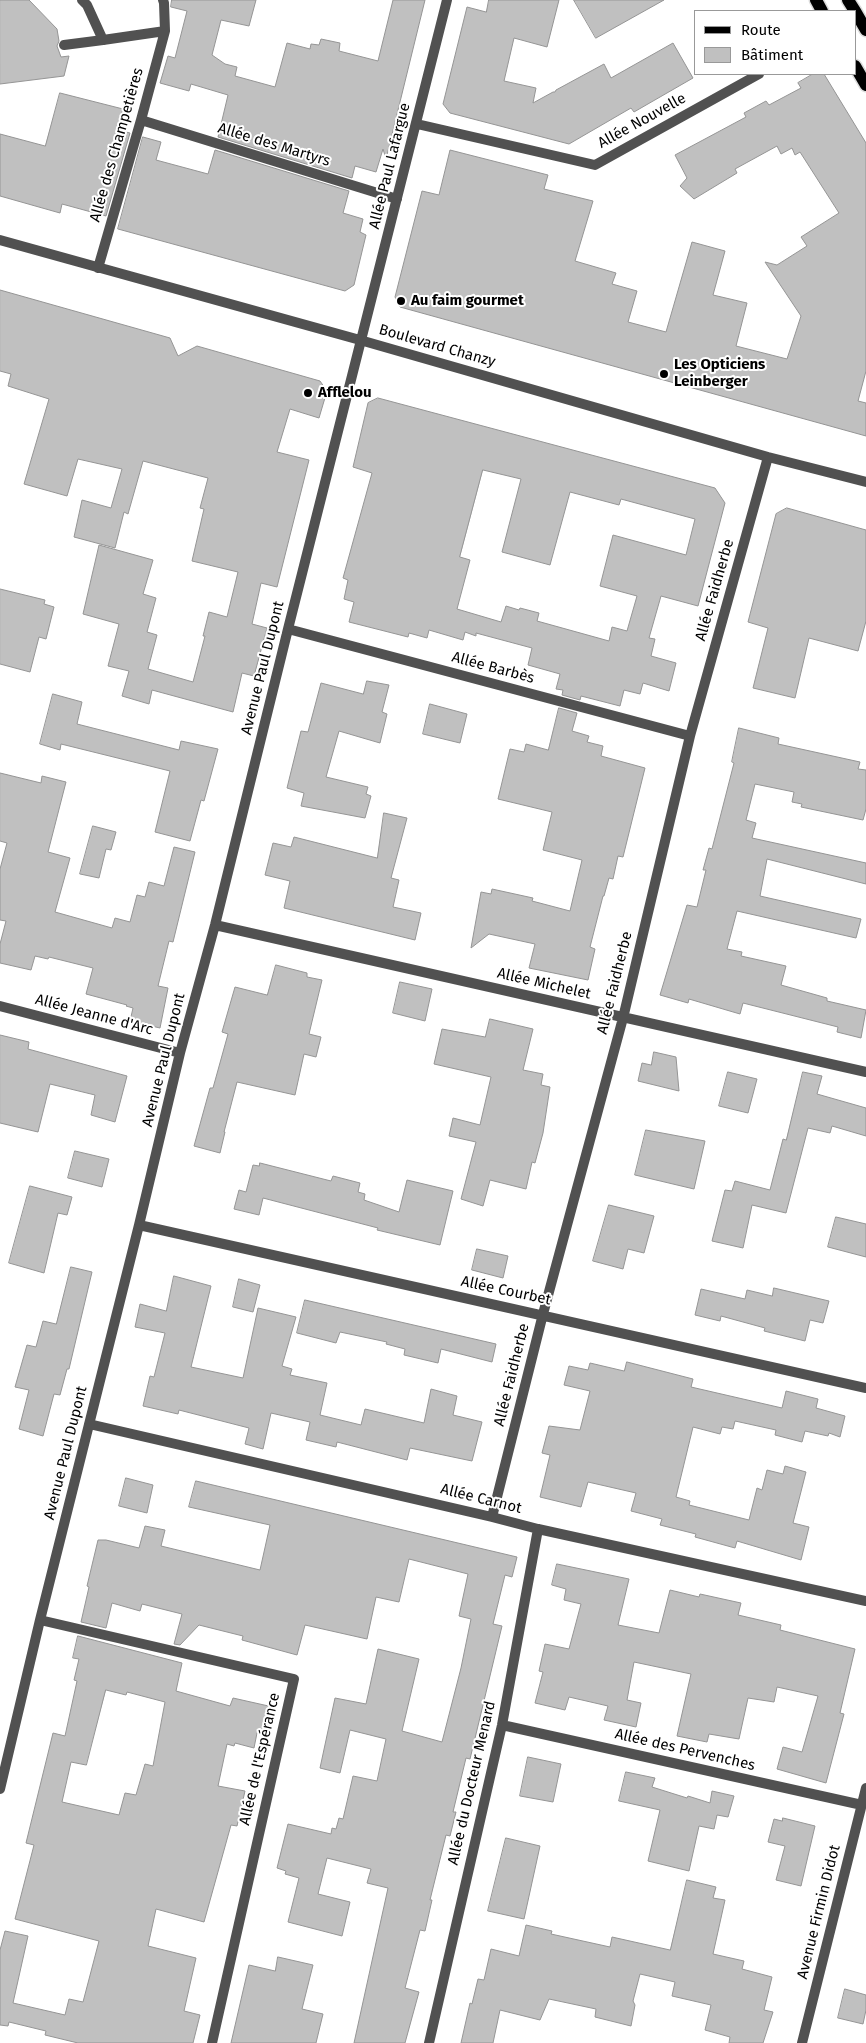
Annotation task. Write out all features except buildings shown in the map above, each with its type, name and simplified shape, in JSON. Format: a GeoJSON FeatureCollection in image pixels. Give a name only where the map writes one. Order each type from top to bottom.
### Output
{"type":"FeatureCollection","features":[{"type":"Feature","properties":{"kind":"main road"},"geometry":{"type":"LineString","coordinates":[[856,13],[866,30]]}},
{"type":"Feature","properties":{"kind":"main road"},"geometry":{"type":"LineString","coordinates":[[856,68],[866,85]]}},
{"type":"Feature","properties":{"kind":"street"},"geometry":{"type":"LineString","coordinates":[[82,0],[87,5],[103,40]]}},
{"type":"Feature","properties":{"kind":"street","name":"Allée des Champetières"},"geometry":{"type":"LineString","coordinates":[[98,268],[165,31],[163,0]]}},
{"type":"Feature","properties":{"kind":"street","name":"Allée Paul Lafargue"},"geometry":{"type":"LineString","coordinates":[[360,340],[398,199],[447,0]]}},
{"type":"Feature","properties":{"kind":"street"},"geometry":{"type":"LineString","coordinates":[[64,45],[165,31]]}},
{"type":"Feature","properties":{"kind":"street","name":"Allée Nouvelle"},"geometry":{"type":"LineString","coordinates":[[417,124],[595,165],[757,75]]}},
{"type":"Feature","properties":{"kind":"street","name":"Allée des Martyrs"},"geometry":{"type":"LineString","coordinates":[[141,120],[398,199]]}},
{"type":"Feature","properties":{"kind":"street","name":"Boulevard Chanzy"},"geometry":{"type":"LineString","coordinates":[[0,240],[360,340],[768,457],[866,482]]}},
{"type":"Feature","properties":{"kind":"street","name":"Avenue Paul Dupont"},"geometry":{"type":"LineString","coordinates":[[0,1789],[180,1053],[215,925],[360,340]]}},
{"type":"Feature","properties":{"kind":"street","name":"Allée Faidherbe"},"geometry":{"type":"LineString","coordinates":[[492,1516],[543,1314],[623,1018],[690,736],[768,457]]}},
{"type":"Feature","properties":{"kind":"street","name":"Allée Barbès"},"geometry":{"type":"LineString","coordinates":[[288,629],[690,736]]}},
{"type":"Feature","properties":{"kind":"street","name":"Allée Michelet"},"geometry":{"type":"LineString","coordinates":[[215,925],[866,1072]]}},
{"type":"Feature","properties":{"kind":"street","name":"Allée Jeanne d'Arc"},"geometry":{"type":"LineString","coordinates":[[0,1006],[180,1053]]}},
{"type":"Feature","properties":{"kind":"street","name":"Allée Courbet"},"geometry":{"type":"LineString","coordinates":[[139,1225],[543,1314],[866,1388]]}},
{"type":"Feature","properties":{"kind":"street","name":"Allée Carnot"},"geometry":{"type":"LineString","coordinates":[[89,1424],[492,1516],[538,1529],[866,1601]]}},
{"type":"Feature","properties":{"kind":"street","name":"Allée du Docteur Menard"},"geometry":{"type":"LineString","coordinates":[[429,2043],[502,1725],[538,1529]]}},
{"type":"Feature","properties":{"kind":"street","name":"Allée de l'Espérance"},"geometry":{"type":"LineString","coordinates":[[40,1620],[294,1678],[212,2043]]}},
{"type":"Feature","properties":{"kind":"street","name":"Allée des Pervenches"},"geometry":{"type":"LineString","coordinates":[[502,1725],[862,1805]]}},
{"type":"Feature","properties":{"kind":"street","name":"Avenue Firmin Didot"},"geometry":{"type":"LineString","coordinates":[[802,2043],[866,1788]]}},
{"type":"Feature","properties":{"kind":"place","name":"Au faim gourmet"},"geometry":{"type":"Point","coordinates":[401,301]}},
{"type":"Feature","properties":{"kind":"place","name":"Les Opticiens Leinberger"},"geometry":{"type":"Point","coordinates":[664,374]}},
{"type":"Feature","properties":{"kind":"place","name":"Afflelou"},"geometry":{"type":"Point","coordinates":[308,393]}}]}
